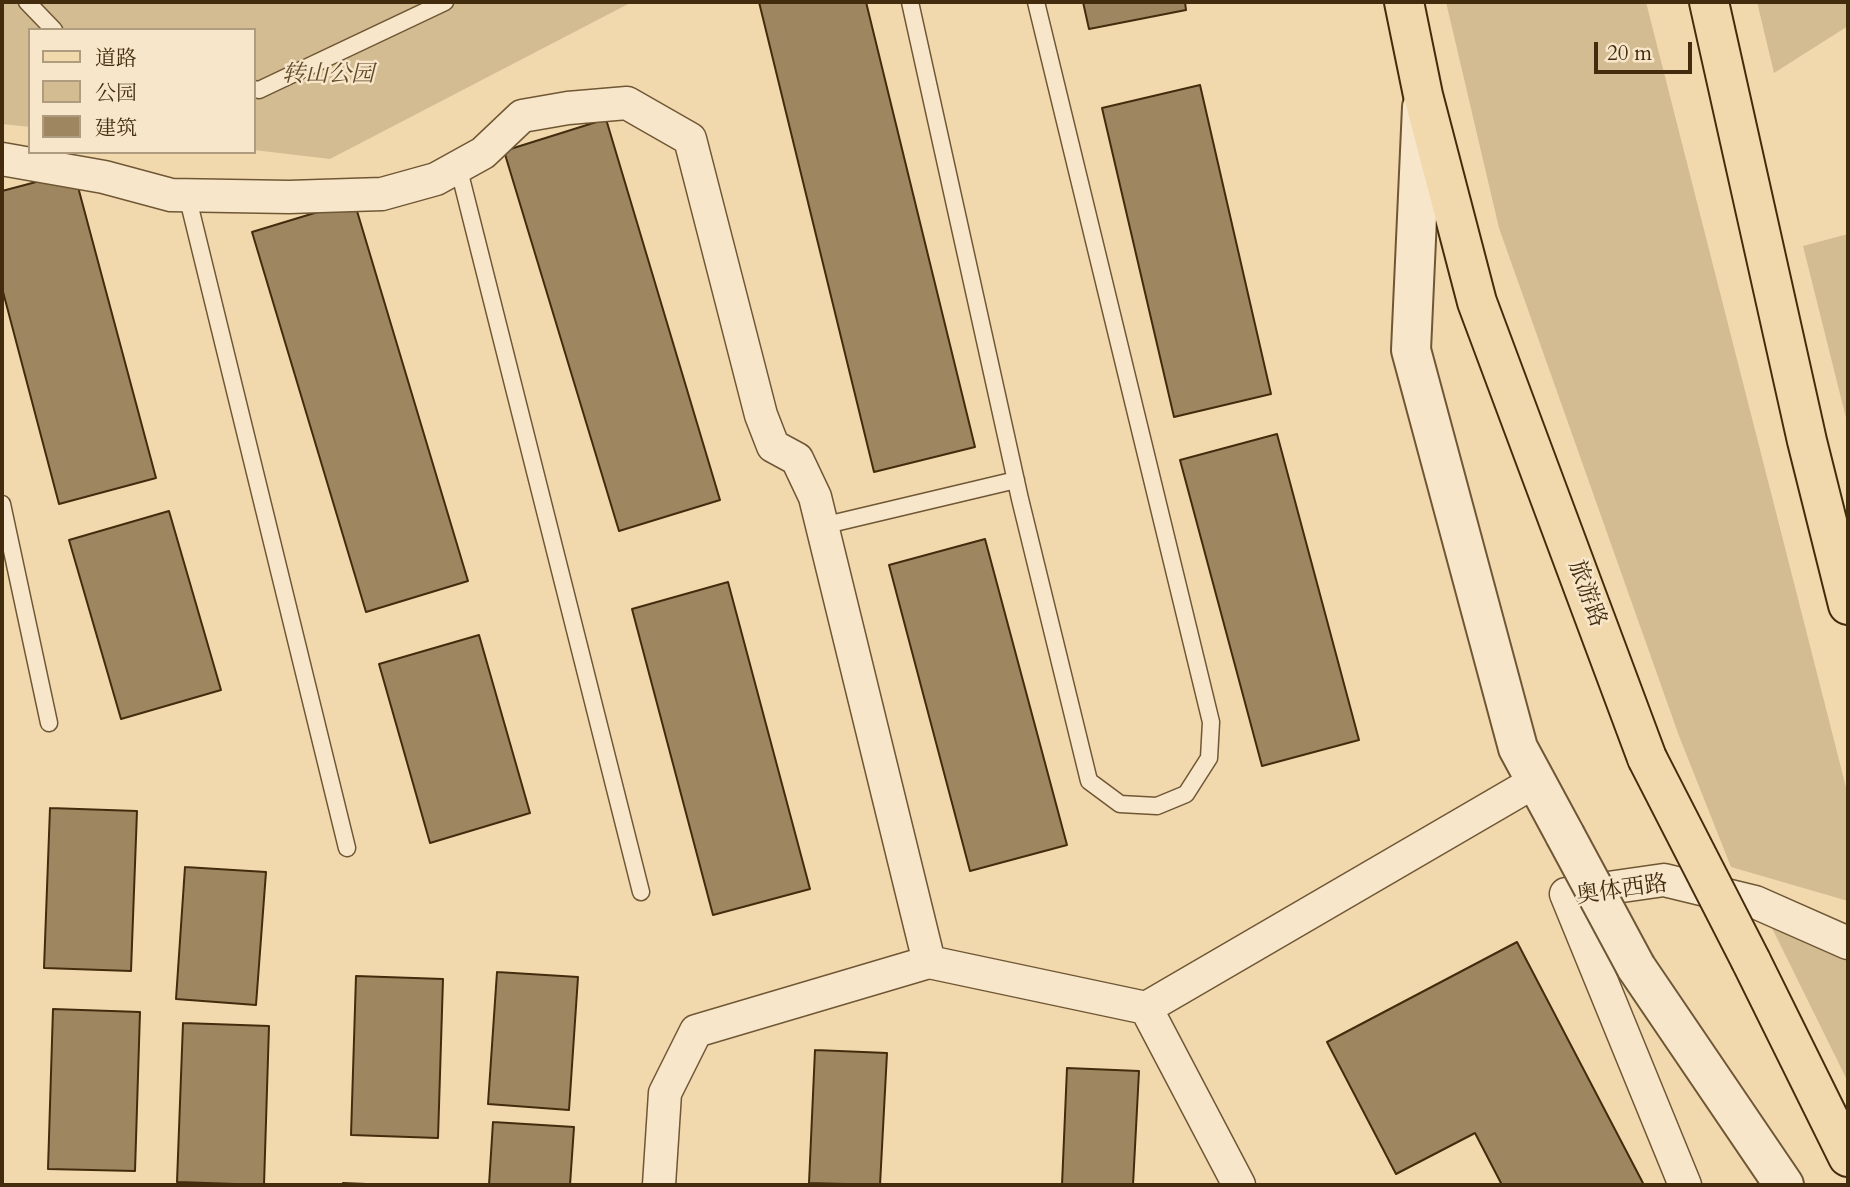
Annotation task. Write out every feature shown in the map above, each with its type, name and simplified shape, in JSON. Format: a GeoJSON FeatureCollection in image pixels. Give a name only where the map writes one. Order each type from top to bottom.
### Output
{"type":"FeatureCollection","features":[{"type":"Feature","properties":{"kind":"main road","name":"旅游路"},"geometry":{"type":"LineString","coordinates":[[1404,2],[1423,95],[1478,302],[1647,758],[1848,1157]]}},
{"type":"Feature","properties":{"kind":"main road"},"geometry":{"type":"LineString","coordinates":[[1709,2],[1807,441],[1848,605]]}},
{"type":"Feature","properties":{"kind":"street"},"geometry":{"type":"LineString","coordinates":[[1423,95],[1411,350],[1518,748],[1636,967],[1784,1185]]}},
{"type":"Feature","properties":{"kind":"street"},"geometry":{"type":"LineString","coordinates":[[2,159],[104,177],[172,195],[289,197],[382,194],[436,178],[483,152],[522,116],[568,108],[628,103],[690,139],[761,415],[773,446],[797,459],[815,497],[929,962]]}},
{"type":"Feature","properties":{"kind":"street"},"geometry":{"type":"LineString","coordinates":[[659,1185],[665,1093],[696,1031],[929,962],[1146,1008],[1536,781]]}},
{"type":"Feature","properties":{"kind":"street","name":"奥体西路"},"geometry":{"type":"LineString","coordinates":[[1685,1185],[1566,894],[1664,880],[1755,902],[1848,943]]}},
{"type":"Feature","properties":{"kind":"street"},"geometry":{"type":"LineString","coordinates":[[1146,1008],[1239,1185]]}},
{"type":"Feature","properties":{"kind":"lane"},"geometry":{"type":"LineString","coordinates":[[27,2],[52,28]]}},
{"type":"Feature","properties":{"kind":"lane"},"geometry":{"type":"LineString","coordinates":[[256,89],[445,2]]}},
{"type":"Feature","properties":{"kind":"lane"},"geometry":{"type":"LineString","coordinates":[[910,2],[1016,480],[1089,781],[1120,804],[1157,806],[1186,794],[1209,758],[1210,722],[1037,2]]}},
{"type":"Feature","properties":{"kind":"lane"},"geometry":{"type":"LineString","coordinates":[[458,166],[640,892]]}},
{"type":"Feature","properties":{"kind":"lane"},"geometry":{"type":"LineString","coordinates":[[187,195],[347,848]]}},
{"type":"Feature","properties":{"kind":"lane"},"geometry":{"type":"LineString","coordinates":[[822,526],[1016,480]]}},
{"type":"Feature","properties":{"kind":"lane"},"geometry":{"type":"LineString","coordinates":[[2,504],[49,723]]}},
{"type":"Feature","properties":{"kind":"green space","name":"转山公园"},"geometry":{"type":"Polygon","coordinates":[[[2,2],[632,2],[330,159],[256,150],[256,28],[28,28],[28,127],[2,124],[2,2]]]}},
{"type":"Feature","properties":{"kind":"green space"},"geometry":{"type":"Polygon","coordinates":[[[1446,2],[1646,2],[1848,795],[1848,901],[1731,867],[1679,736],[1499,228],[1446,2]]]}},
{"type":"Feature","properties":{"kind":"green space"},"geometry":{"type":"Polygon","coordinates":[[[1757,2],[1848,2],[1848,26],[1774,73],[1757,2]]]}},
{"type":"Feature","properties":{"kind":"green space"},"geometry":{"type":"Polygon","coordinates":[[[1848,234],[1848,426],[1803,246],[1848,234]]]}},
{"type":"Feature","properties":{"kind":"green space"},"geometry":{"type":"Polygon","coordinates":[[[1772,928],[1848,960],[1848,1082],[1772,928]]]}},
{"type":"Feature","properties":{"kind":"building"},"geometry":{"type":"Polygon","coordinates":[[[759,2],[866,2],[975,447],[874,472],[759,2]]]}},
{"type":"Feature","properties":{"kind":"building"},"geometry":{"type":"Polygon","coordinates":[[[1083,2],[1185,2],[1186,10],[1089,29],[1083,2]]]}},
{"type":"Feature","properties":{"kind":"building"},"geometry":{"type":"Polygon","coordinates":[[[1200,85],[1271,394],[1174,417],[1102,108],[1200,85]]]}},
{"type":"Feature","properties":{"kind":"building"},"geometry":{"type":"Polygon","coordinates":[[[606,119],[720,500],[619,531],[504,151],[606,119]]]}},
{"type":"Feature","properties":{"kind":"building"},"geometry":{"type":"Polygon","coordinates":[[[74,172],[156,478],[59,504],[2,288],[2,191],[74,172]]]}},
{"type":"Feature","properties":{"kind":"building"},"geometry":{"type":"Polygon","coordinates":[[[354,201],[468,581],[366,612],[252,232],[354,201]]]}},
{"type":"Feature","properties":{"kind":"building"},"geometry":{"type":"Polygon","coordinates":[[[1277,434],[1359,740],[1262,766],[1180,460],[1277,434]]]}},
{"type":"Feature","properties":{"kind":"building"},"geometry":{"type":"Polygon","coordinates":[[[169,511],[221,690],[121,719],[69,540],[169,511]]]}},
{"type":"Feature","properties":{"kind":"building"},"geometry":{"type":"Polygon","coordinates":[[[985,539],[1067,845],[970,871],[889,565],[985,539]]]}},
{"type":"Feature","properties":{"kind":"building"},"geometry":{"type":"Polygon","coordinates":[[[728,582],[810,889],[713,915],[632,609],[728,582]]]}},
{"type":"Feature","properties":{"kind":"building"},"geometry":{"type":"Polygon","coordinates":[[[479,635],[530,813],[430,843],[379,664],[479,635]]]}},
{"type":"Feature","properties":{"kind":"building"},"geometry":{"type":"Polygon","coordinates":[[[50,808],[137,811],[131,971],[44,968],[50,808]]]}},
{"type":"Feature","properties":{"kind":"building"},"geometry":{"type":"Polygon","coordinates":[[[185,867],[266,872],[256,1005],[176,999],[185,867]]]}},
{"type":"Feature","properties":{"kind":"building"},"geometry":{"type":"Polygon","coordinates":[[[1517,942],[1644,1185],[1502,1185],[1475,1133],[1396,1174],[1327,1042],[1517,942]]]}},
{"type":"Feature","properties":{"kind":"building"},"geometry":{"type":"Polygon","coordinates":[[[497,972],[578,977],[569,1110],[488,1104],[497,972]]]}},
{"type":"Feature","properties":{"kind":"building"},"geometry":{"type":"Polygon","coordinates":[[[356,976],[443,979],[438,1138],[351,1135],[356,976]]]}},
{"type":"Feature","properties":{"kind":"building"},"geometry":{"type":"Polygon","coordinates":[[[53,1009],[140,1012],[135,1171],[48,1169],[53,1009]]]}},
{"type":"Feature","properties":{"kind":"building"},"geometry":{"type":"Polygon","coordinates":[[[183,1023],[269,1026],[264,1185],[177,1182],[183,1023]]]}},
{"type":"Feature","properties":{"kind":"building"},"geometry":{"type":"Polygon","coordinates":[[[815,1050],[887,1053],[880,1185],[809,1183],[815,1050]]]}},
{"type":"Feature","properties":{"kind":"building"},"geometry":{"type":"Polygon","coordinates":[[[1067,1068],[1139,1071],[1133,1185],[1062,1185],[1067,1068]]]}},
{"type":"Feature","properties":{"kind":"building"},"geometry":{"type":"Polygon","coordinates":[[[493,1122],[574,1127],[570,1185],[489,1185],[493,1122]]]}},
{"type":"Feature","properties":{"kind":"building"},"geometry":{"type":"Polygon","coordinates":[[[343,1183],[390,1185],[343,1185],[343,1183]]]}}]}
